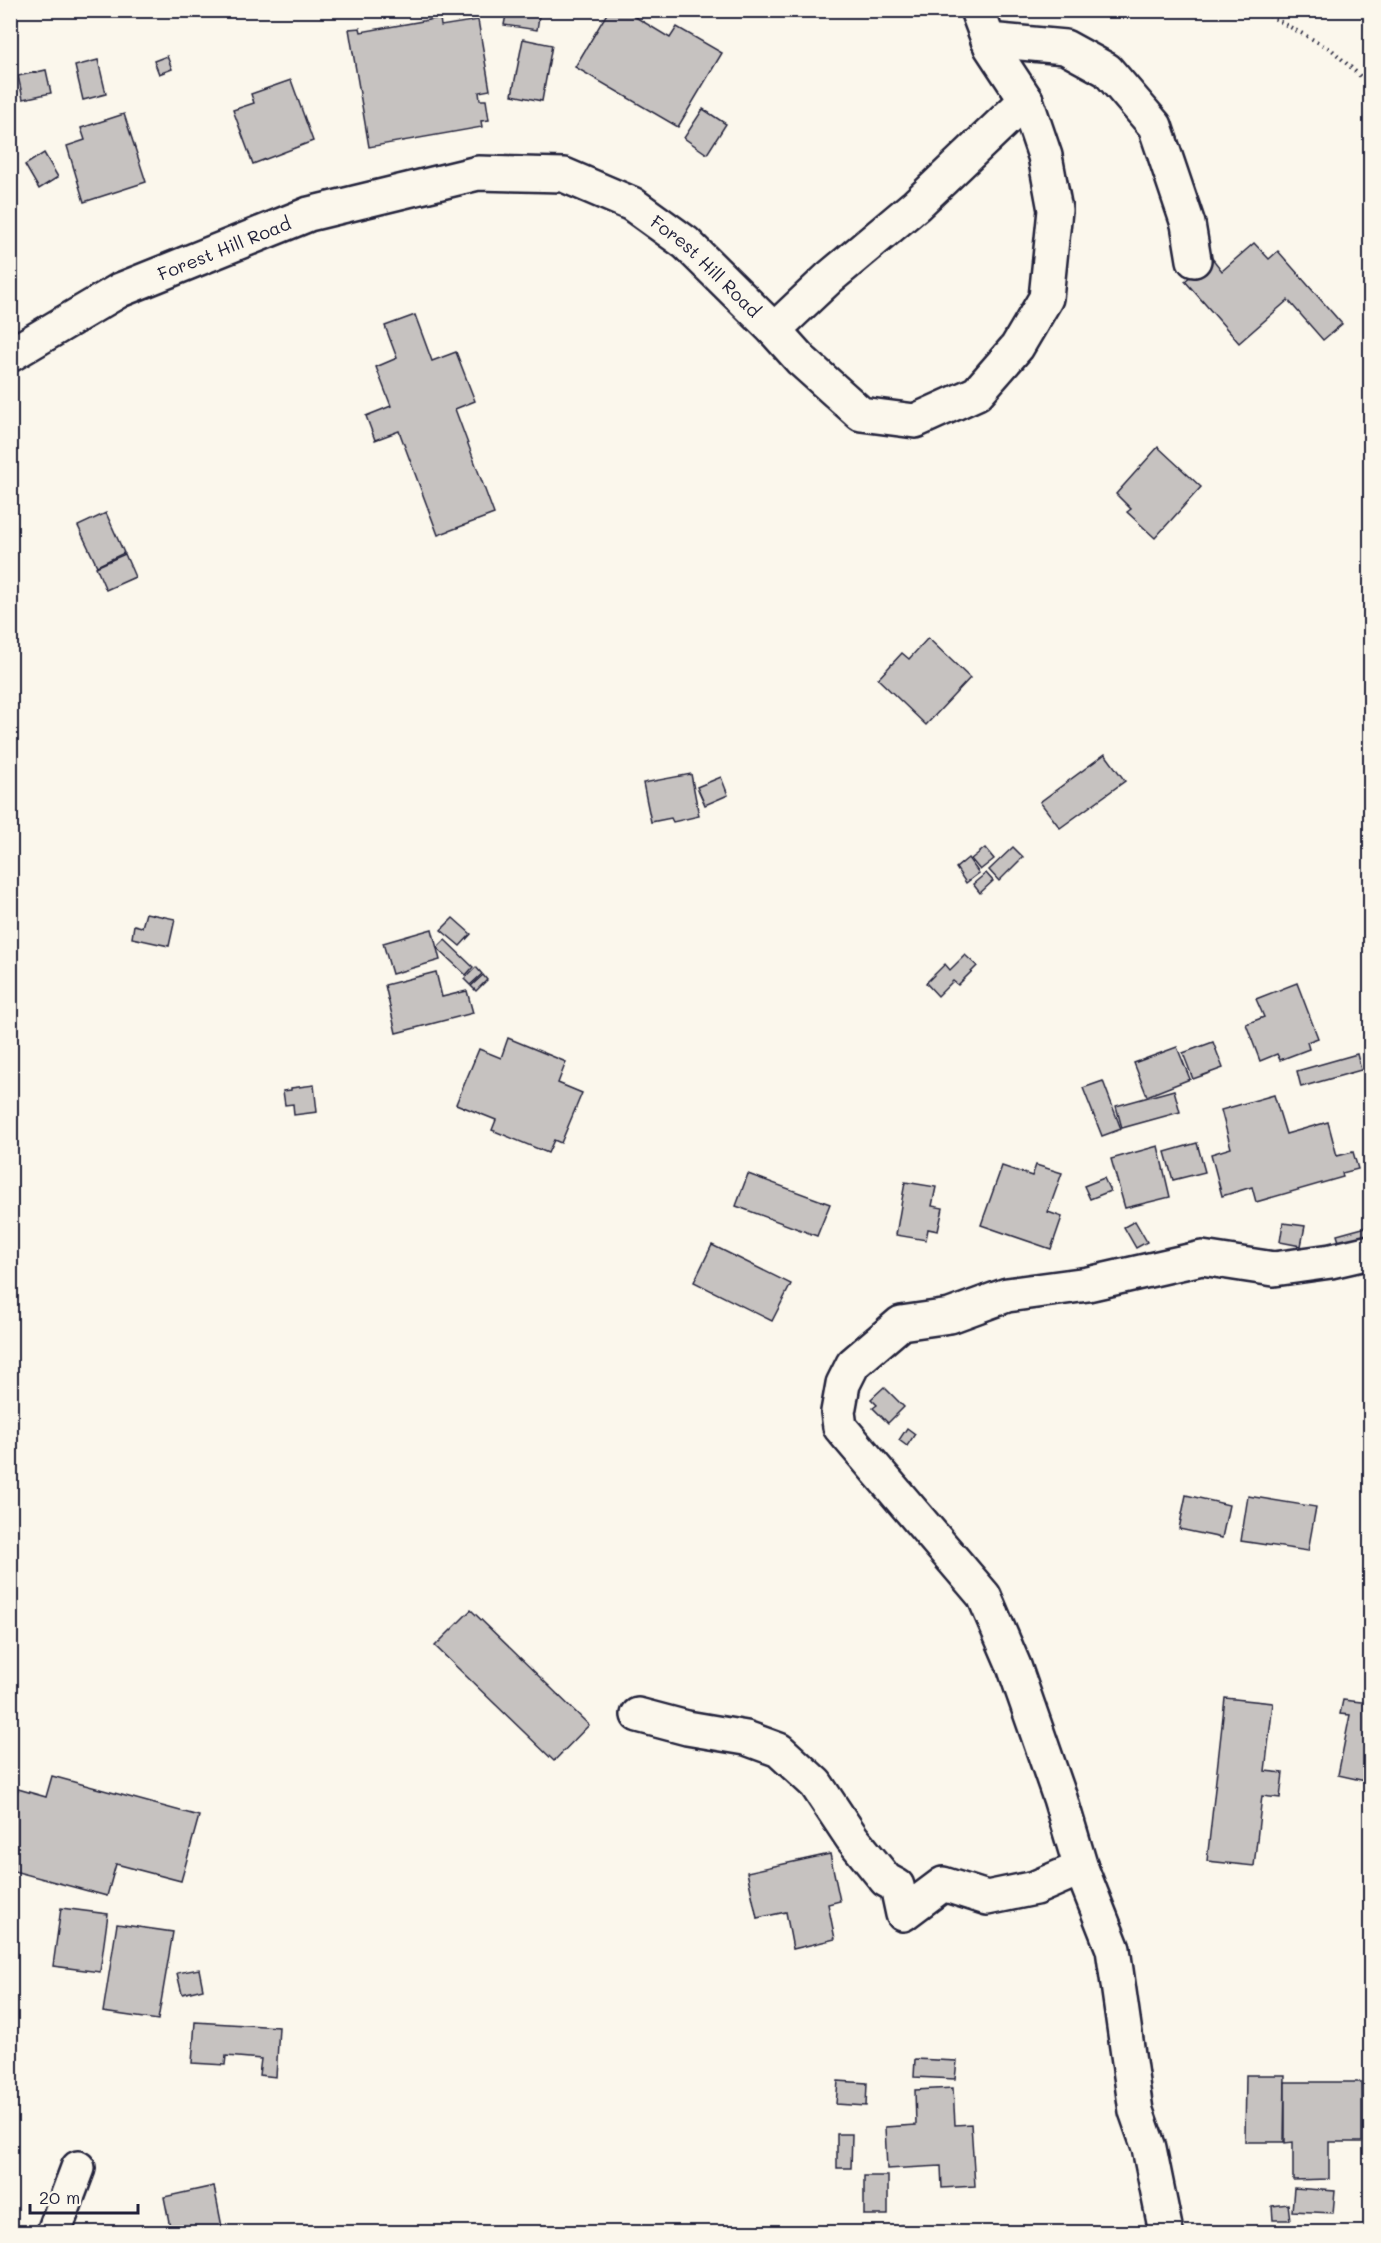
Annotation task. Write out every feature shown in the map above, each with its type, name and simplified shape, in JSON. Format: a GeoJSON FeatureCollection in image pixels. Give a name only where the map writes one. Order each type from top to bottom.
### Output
{"type":"FeatureCollection","features":[{"type":"Feature","properties":{"kind":"street","name":"Forest Hill Road"},"geometry":{"type":"LineString","coordinates":[[10,355],[120,290],[309,214],[478,173],[564,175],[632,204],[686,243],[801,360],[861,414],[915,422],[977,393],[1017,347],[1046,298],[1055,210],[1045,156],[1026,100],[982,25]]}},
{"type":"Feature","properties":{"kind":"street"},"geometry":{"type":"LineString","coordinates":[[982,25],[1065,47],[1107,70],[1155,126],[1188,224],[1194,260]]}},
{"type":"Feature","properties":{"kind":"street"},"geometry":{"type":"LineString","coordinates":[[774,330],[829,279],[916,205],[1026,100]]}},
{"type":"Feature","properties":{"kind":"street"},"geometry":{"type":"LineString","coordinates":[[1166,2232],[1149,2148],[1136,2111],[1113,1949],[1081,1868],[1060,1798],[1014,1666],[984,1596],[840,1426],[838,1412],[843,1384],[853,1364],[901,1323],[950,1316],[1008,1295],[1088,1284],[1202,1258],[1274,1269],[1371,1252]]}},
{"type":"Feature","properties":{"kind":"street"},"geometry":{"type":"LineString","coordinates":[[638,1715],[687,1728],[746,1738],[780,1750],[816,1784],[852,1838],[886,1880],[897,1886],[903,1914],[943,1884],[987,1898],[1035,1888],[1081,1868]]}},
{"type":"Feature","properties":{"kind":"street"},"geometry":{"type":"LineString","coordinates":[[54,2232],[78,2168]]}},
{"type":"Feature","properties":{"kind":"path"},"geometry":{"type":"LineString","coordinates":[[1259,10],[1332,50],[1371,85]]}},
{"type":"Feature","properties":{"kind":"building"},"geometry":{"type":"Polygon","coordinates":[[[507,10],[540,10],[537,30],[504,25],[507,10]]]}},
{"type":"Feature","properties":{"kind":"building"},"geometry":{"type":"Polygon","coordinates":[[[609,10],[624,10],[670,38],[677,27],[722,53],[678,127],[575,67],[609,10]]]}},
{"type":"Feature","properties":{"kind":"building"},"geometry":{"type":"Polygon","coordinates":[[[440,18],[441,26],[478,20],[490,90],[479,92],[480,100],[486,100],[489,120],[481,121],[482,127],[369,147],[349,29],[360,28],[361,32],[440,18]]]}},
{"type":"Feature","properties":{"kind":"building"},"geometry":{"type":"Polygon","coordinates":[[[523,39],[552,45],[542,101],[512,95],[523,39]]]}},
{"type":"Feature","properties":{"kind":"building"},"geometry":{"type":"Polygon","coordinates":[[[167,56],[172,69],[159,74],[154,61],[167,56]]]}},
{"type":"Feature","properties":{"kind":"building"},"geometry":{"type":"Polygon","coordinates":[[[98,60],[106,94],[83,100],[75,66],[98,60]]]}},
{"type":"Feature","properties":{"kind":"building"},"geometry":{"type":"Polygon","coordinates":[[[46,70],[51,93],[23,99],[18,76],[46,70]]]}},
{"type":"Feature","properties":{"kind":"building"},"geometry":{"type":"Polygon","coordinates":[[[291,80],[313,141],[253,164],[233,110],[254,103],[251,94],[291,80]]]}},
{"type":"Feature","properties":{"kind":"building"},"geometry":{"type":"Polygon","coordinates":[[[10,109],[19,135],[10,138],[10,109]]]}},
{"type":"Feature","properties":{"kind":"building"},"geometry":{"type":"Polygon","coordinates":[[[703,109],[726,124],[707,154],[684,138],[703,109]]]}},
{"type":"Feature","properties":{"kind":"building"},"geometry":{"type":"Polygon","coordinates":[[[124,114],[146,182],[84,202],[67,146],[85,140],[81,128],[124,114]]]}},
{"type":"Feature","properties":{"kind":"building"},"geometry":{"type":"Polygon","coordinates":[[[44,153],[58,177],[39,189],[25,165],[44,153]]]}},
{"type":"Feature","properties":{"kind":"building"},"geometry":{"type":"Polygon","coordinates":[[[1254,243],[1269,259],[1278,251],[1342,324],[1323,340],[1288,300],[1239,343],[1185,281],[1212,258],[1222,271],[1254,243]]]}},
{"type":"Feature","properties":{"kind":"building"},"geometry":{"type":"Polygon","coordinates":[[[415,315],[432,361],[456,352],[475,401],[455,409],[494,514],[438,535],[399,431],[375,440],[366,416],[391,406],[376,367],[397,358],[385,326],[415,315]]]}},
{"type":"Feature","properties":{"kind":"building"},"geometry":{"type":"Polygon","coordinates":[[[1158,447],[1201,487],[1155,538],[1127,512],[1131,509],[1116,494],[1158,447]]]}},
{"type":"Feature","properties":{"kind":"building"},"geometry":{"type":"Polygon","coordinates":[[[106,513],[124,553],[97,566],[78,526],[106,513]]]}},
{"type":"Feature","properties":{"kind":"building"},"geometry":{"type":"Polygon","coordinates":[[[125,554],[135,577],[106,590],[96,567],[125,554]]]}},
{"type":"Feature","properties":{"kind":"building"},"geometry":{"type":"Polygon","coordinates":[[[928,638],[970,678],[926,725],[878,679],[902,653],[909,659],[928,638]]]}},
{"type":"Feature","properties":{"kind":"building"},"geometry":{"type":"Polygon","coordinates":[[[1105,754],[1125,781],[1060,828],[1040,802],[1105,754]]]}},
{"type":"Feature","properties":{"kind":"building"},"geometry":{"type":"Polygon","coordinates":[[[691,774],[699,816],[673,822],[671,818],[651,822],[643,783],[691,774]]]}},
{"type":"Feature","properties":{"kind":"building"},"geometry":{"type":"Polygon","coordinates":[[[721,777],[728,795],[705,805],[697,787],[721,777]]]}},
{"type":"Feature","properties":{"kind":"building"},"geometry":{"type":"Polygon","coordinates":[[[1013,847],[1023,857],[999,881],[989,870],[1013,847]]]}},
{"type":"Feature","properties":{"kind":"building"},"geometry":{"type":"Polygon","coordinates":[[[985,848],[994,859],[980,870],[971,859],[985,848]]]}},
{"type":"Feature","properties":{"kind":"building"},"geometry":{"type":"Polygon","coordinates":[[[968,858],[979,873],[966,883],[956,868],[968,858]]]}},
{"type":"Feature","properties":{"kind":"building"},"geometry":{"type":"Polygon","coordinates":[[[986,873],[993,881],[980,893],[973,884],[986,873]]]}},
{"type":"Feature","properties":{"kind":"building"},"geometry":{"type":"Polygon","coordinates":[[[146,913],[175,919],[169,946],[132,938],[134,925],[142,927],[146,913]]]}},
{"type":"Feature","properties":{"kind":"building"},"geometry":{"type":"Polygon","coordinates":[[[453,918],[471,934],[460,946],[441,930],[453,918]]]}},
{"type":"Feature","properties":{"kind":"building"},"geometry":{"type":"Polygon","coordinates":[[[432,929],[440,960],[392,974],[383,943],[432,929]]]}},
{"type":"Feature","properties":{"kind":"building"},"geometry":{"type":"Polygon","coordinates":[[[445,940],[473,967],[466,975],[437,948],[445,940]]]}},
{"type":"Feature","properties":{"kind":"building"},"geometry":{"type":"Polygon","coordinates":[[[965,955],[977,966],[958,985],[953,981],[938,996],[926,983],[945,964],[950,970],[965,955]]]}},
{"type":"Feature","properties":{"kind":"building"},"geometry":{"type":"Polygon","coordinates":[[[476,967],[482,974],[470,985],[464,979],[476,967]]]}},
{"type":"Feature","properties":{"kind":"building"},"geometry":{"type":"Polygon","coordinates":[[[436,972],[442,997],[467,991],[473,1013],[396,1033],[385,985],[436,972]]]}},
{"type":"Feature","properties":{"kind":"building"},"geometry":{"type":"Polygon","coordinates":[[[483,975],[487,980],[476,991],[471,986],[483,975]]]}},
{"type":"Feature","properties":{"kind":"building"},"geometry":{"type":"Polygon","coordinates":[[[1297,983],[1318,1038],[1307,1042],[1309,1049],[1280,1060],[1277,1054],[1260,1061],[1246,1024],[1264,1017],[1256,999],[1297,983]]]}},
{"type":"Feature","properties":{"kind":"building"},"geometry":{"type":"Polygon","coordinates":[[[508,1038],[566,1062],[558,1083],[582,1093],[561,1143],[554,1140],[548,1153],[492,1130],[496,1120],[456,1104],[479,1049],[501,1058],[508,1038]]]}},
{"type":"Feature","properties":{"kind":"building"},"geometry":{"type":"Polygon","coordinates":[[[1213,1042],[1223,1068],[1193,1079],[1183,1053],[1213,1042]]]}},
{"type":"Feature","properties":{"kind":"building"},"geometry":{"type":"Polygon","coordinates":[[[1177,1047],[1190,1079],[1147,1096],[1134,1063],[1177,1047]]]}},
{"type":"Feature","properties":{"kind":"building"},"geometry":{"type":"Polygon","coordinates":[[[1357,1054],[1361,1070],[1301,1087],[1297,1071],[1357,1054]]]}},
{"type":"Feature","properties":{"kind":"building"},"geometry":{"type":"Polygon","coordinates":[[[1103,1081],[1121,1129],[1102,1136],[1083,1088],[1103,1081]]]}},
{"type":"Feature","properties":{"kind":"building"},"geometry":{"type":"Polygon","coordinates":[[[314,1085],[317,1112],[294,1115],[293,1104],[285,1105],[283,1091],[314,1085]]]}},
{"type":"Feature","properties":{"kind":"building"},"geometry":{"type":"Polygon","coordinates":[[[1174,1090],[1180,1112],[1122,1128],[1116,1106],[1174,1090]]]}},
{"type":"Feature","properties":{"kind":"building"},"geometry":{"type":"Polygon","coordinates":[[[1274,1095],[1286,1134],[1328,1122],[1337,1156],[1353,1152],[1358,1169],[1342,1173],[1343,1177],[1256,1202],[1252,1187],[1222,1196],[1211,1154],[1231,1148],[1221,1110],[1274,1095]]]}},
{"type":"Feature","properties":{"kind":"building"},"geometry":{"type":"Polygon","coordinates":[[[1197,1143],[1205,1172],[1173,1180],[1165,1152],[1197,1143]]]}},
{"type":"Feature","properties":{"kind":"building"},"geometry":{"type":"Polygon","coordinates":[[[1158,1146],[1170,1197],[1125,1208],[1111,1159],[1158,1146]]]}},
{"type":"Feature","properties":{"kind":"building"},"geometry":{"type":"Polygon","coordinates":[[[1036,1165],[1062,1173],[1048,1212],[1062,1217],[1051,1249],[981,1225],[1002,1166],[1032,1176],[1036,1165]]]}},
{"type":"Feature","properties":{"kind":"building"},"geometry":{"type":"Polygon","coordinates":[[[748,1174],[830,1204],[817,1236],[736,1206],[748,1174]]]}},
{"type":"Feature","properties":{"kind":"building"},"geometry":{"type":"Polygon","coordinates":[[[1104,1178],[1110,1191],[1090,1199],[1084,1186],[1104,1178]]]}},
{"type":"Feature","properties":{"kind":"building"},"geometry":{"type":"Polygon","coordinates":[[[905,1182],[936,1187],[932,1206],[943,1208],[938,1231],[928,1229],[926,1240],[896,1235],[905,1182]]]}},
{"type":"Feature","properties":{"kind":"building"},"geometry":{"type":"Polygon","coordinates":[[[1135,1221],[1147,1242],[1136,1248],[1124,1227],[1135,1221]]]}},
{"type":"Feature","properties":{"kind":"building"},"geometry":{"type":"Polygon","coordinates":[[[1283,1223],[1305,1226],[1301,1246],[1280,1242],[1283,1223]]]}},
{"type":"Feature","properties":{"kind":"building"},"geometry":{"type":"Polygon","coordinates":[[[1370,1226],[1370,1248],[1343,1255],[1337,1235],[1370,1226]]]}},
{"type":"Feature","properties":{"kind":"building"},"geometry":{"type":"Polygon","coordinates":[[[712,1245],[791,1284],[772,1321],[694,1282],[712,1245]]]}},
{"type":"Feature","properties":{"kind":"building"},"geometry":{"type":"Polygon","coordinates":[[[884,1387],[904,1407],[888,1423],[873,1408],[877,1405],[871,1399],[884,1387]]]}},
{"type":"Feature","properties":{"kind":"building"},"geometry":{"type":"Polygon","coordinates":[[[907,1428],[915,1434],[907,1446],[899,1440],[907,1428]]]}},
{"type":"Feature","properties":{"kind":"building"},"geometry":{"type":"Polygon","coordinates":[[[1186,1495],[1229,1505],[1222,1538],[1179,1529],[1186,1495]]]}},
{"type":"Feature","properties":{"kind":"building"},"geometry":{"type":"Polygon","coordinates":[[[1248,1496],[1316,1507],[1308,1551],[1241,1541],[1248,1496]]]}},
{"type":"Feature","properties":{"kind":"building"},"geometry":{"type":"Polygon","coordinates":[[[471,1610],[589,1725],[554,1761],[435,1646],[471,1610]]]}},
{"type":"Feature","properties":{"kind":"building"},"geometry":{"type":"Polygon","coordinates":[[[1225,1698],[1273,1703],[1265,1771],[1283,1773],[1280,1798],[1262,1796],[1254,1866],[1207,1861],[1225,1698]]]}},
{"type":"Feature","properties":{"kind":"building"},"geometry":{"type":"Polygon","coordinates":[[[1343,1700],[1370,1703],[1370,1782],[1338,1775],[1350,1715],[1340,1714],[1343,1700]]]}},
{"type":"Feature","properties":{"kind":"building"},"geometry":{"type":"Polygon","coordinates":[[[52,1776],[199,1816],[181,1881],[116,1864],[107,1896],[10,1870],[10,1816],[18,1789],[46,1797],[52,1776]]]}},
{"type":"Feature","properties":{"kind":"building"},"geometry":{"type":"Polygon","coordinates":[[[830,1854],[840,1901],[828,1904],[835,1939],[793,1949],[786,1912],[757,1918],[747,1872],[830,1854]]]}},
{"type":"Feature","properties":{"kind":"building"},"geometry":{"type":"Polygon","coordinates":[[[61,1908],[108,1914],[100,1972],[53,1966],[61,1908]]]}},
{"type":"Feature","properties":{"kind":"building"},"geometry":{"type":"Polygon","coordinates":[[[117,1924],[173,1932],[158,2020],[103,2012],[117,1924]]]}},
{"type":"Feature","properties":{"kind":"building"},"geometry":{"type":"Polygon","coordinates":[[[199,1969],[203,1989],[182,1994],[177,1973],[199,1969]]]}},
{"type":"Feature","properties":{"kind":"building"},"geometry":{"type":"Polygon","coordinates":[[[195,2022],[279,2027],[276,2077],[259,2075],[261,2059],[226,2056],[225,2065],[192,2063],[195,2022]]]}},
{"type":"Feature","properties":{"kind":"building"},"geometry":{"type":"Polygon","coordinates":[[[915,2059],[957,2061],[955,2079],[914,2077],[915,2059]]]}},
{"type":"Feature","properties":{"kind":"building"},"geometry":{"type":"Polygon","coordinates":[[[1246,2075],[1285,2075],[1284,2142],[1245,2142],[1246,2075]]]}},
{"type":"Feature","properties":{"kind":"building"},"geometry":{"type":"Polygon","coordinates":[[[838,2081],[867,2083],[866,2106],[836,2104],[838,2081]]]}},
{"type":"Feature","properties":{"kind":"building"},"geometry":{"type":"Polygon","coordinates":[[[1285,2082],[1362,2082],[1362,2142],[1329,2142],[1329,2179],[1293,2180],[1293,2142],[1285,2143],[1285,2082]]]}},
{"type":"Feature","properties":{"kind":"building"},"geometry":{"type":"Polygon","coordinates":[[[953,2088],[955,2125],[971,2124],[975,2186],[942,2188],[941,2166],[887,2169],[885,2127],[916,2125],[915,2090],[953,2088]]]}},
{"type":"Feature","properties":{"kind":"building"},"geometry":{"type":"Polygon","coordinates":[[[837,2134],[852,2134],[851,2168],[837,2168],[837,2134]]]}},
{"type":"Feature","properties":{"kind":"building"},"geometry":{"type":"Polygon","coordinates":[[[864,2176],[888,2176],[888,2215],[864,2215],[864,2176]]]}},
{"type":"Feature","properties":{"kind":"building"},"geometry":{"type":"Polygon","coordinates":[[[214,2186],[223,2232],[171,2232],[164,2197],[214,2186]]]}},
{"type":"Feature","properties":{"kind":"building"},"geometry":{"type":"Polygon","coordinates":[[[1294,2188],[1335,2191],[1333,2213],[1292,2211],[1294,2188]]]}},
{"type":"Feature","properties":{"kind":"building"},"geometry":{"type":"Polygon","coordinates":[[[1288,2204],[1290,2220],[1273,2220],[1272,2206],[1288,2204]]]}},
{"type":"Feature","properties":{"kind":"building"},"geometry":{"type":"Polygon","coordinates":[[[901,2225],[945,2228],[945,2232],[900,2232],[901,2225]]]}}]}
